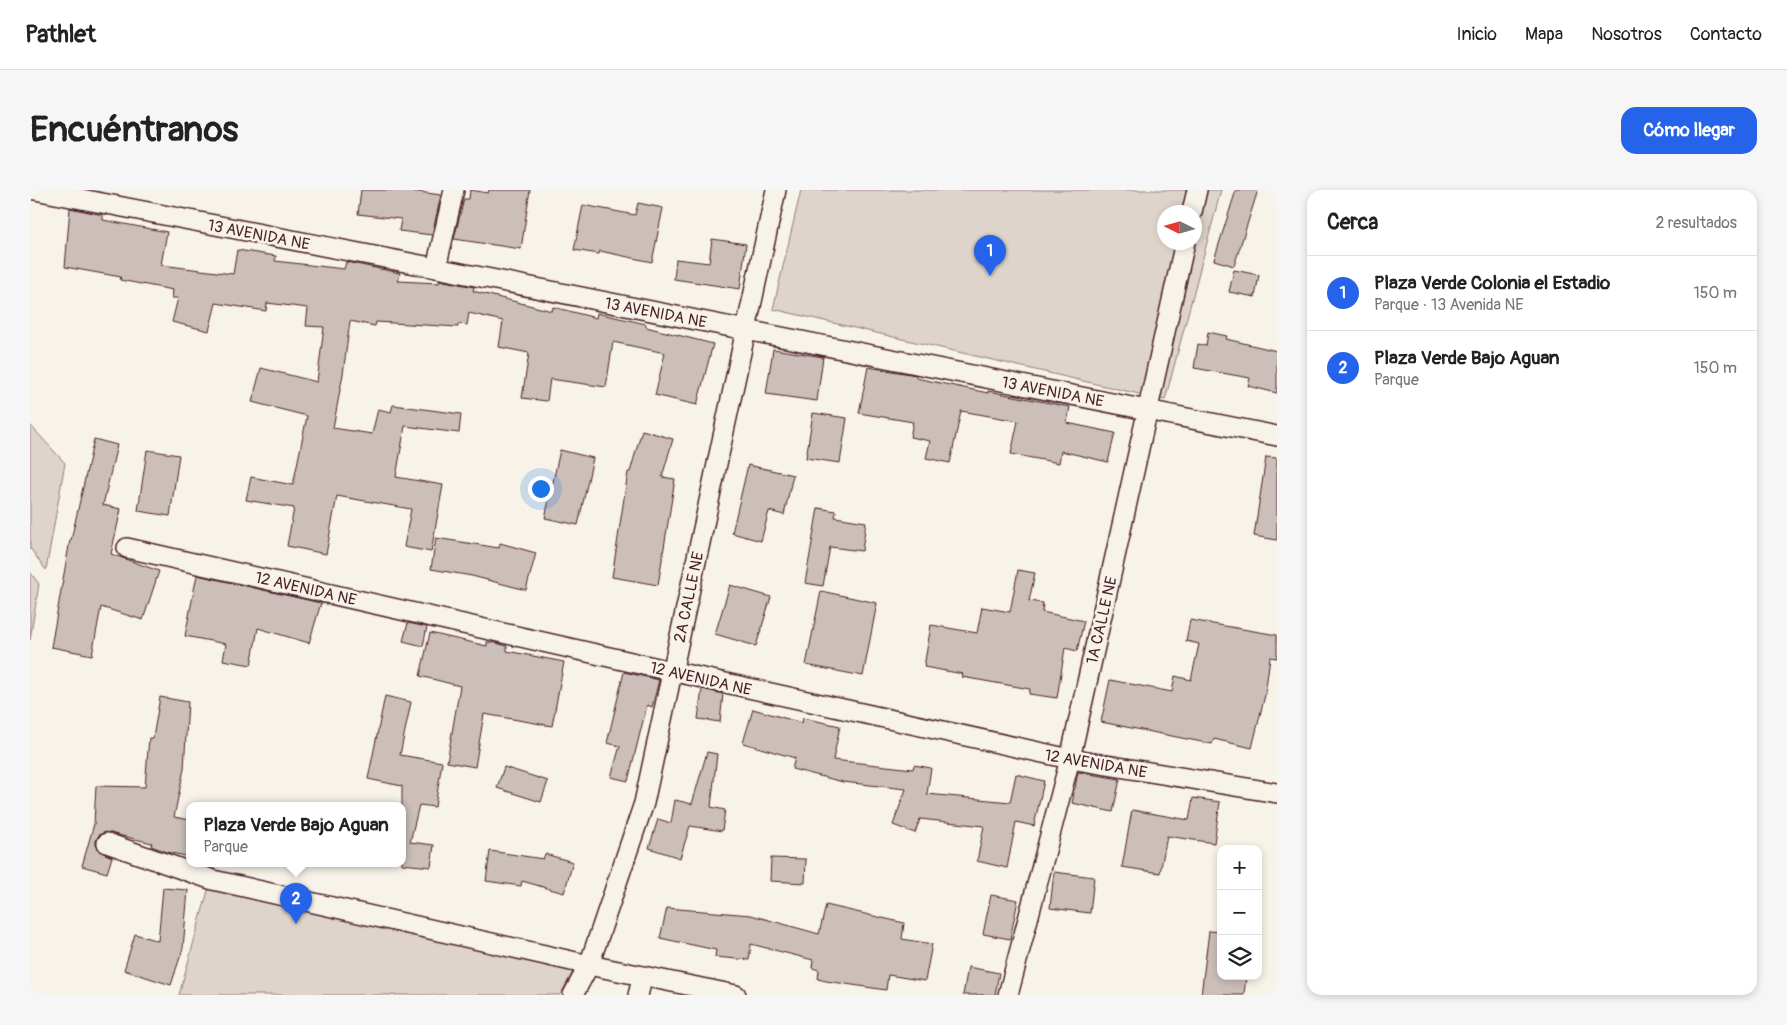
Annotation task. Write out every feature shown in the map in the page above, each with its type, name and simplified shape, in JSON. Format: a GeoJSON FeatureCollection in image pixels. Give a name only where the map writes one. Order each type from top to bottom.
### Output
{"type":"FeatureCollection","features":[{"type":"Feature","properties":{"kind":"street","name":"13 AVENIDA NE"},"geometry":{"type":"LineString","coordinates":[[35,190],[1277,436]]}},
{"type":"Feature","properties":{"kind":"street"},"geometry":{"type":"LineString","coordinates":[[436,268],[454,190]]}},
{"type":"Feature","properties":{"kind":"street","name":"2A CALLE NE"},"geometry":{"type":"LineString","coordinates":[[574,995],[589,965],[644,803],[776,190]]}},
{"type":"Feature","properties":{"kind":"street"},"geometry":{"type":"LineString","coordinates":[[1194,205],[1197,190]]}},
{"type":"Feature","properties":{"kind":"street","name":"1A CALLE NE"},"geometry":{"type":"LineString","coordinates":[[1008,995],[1070,759],[1183,250]]}},
{"type":"Feature","properties":{"kind":"street","name":"12 AVENIDA NE"},"geometry":{"type":"LineString","coordinates":[[127,548],[1070,759],[1277,794]]}},
{"type":"Feature","properties":{"kind":"street"},"geometry":{"type":"LineString","coordinates":[[107,843],[213,880],[589,965],[736,995]]}},
{"type":"Feature","properties":{"kind":"street"},"geometry":{"type":"LineString","coordinates":[[638,995],[643,976]]}},
{"type":"Feature","properties":{"kind":"shaded area"},"geometry":{"type":"Polygon","coordinates":[[[801,190],[1221,190],[1165,400],[773,309],[801,190]]]}},
{"type":"Feature","properties":{"kind":"shaded area"},"geometry":{"type":"Polygon","coordinates":[[[30,425],[65,463],[46,570],[30,548],[30,425]]]}},
{"type":"Feature","properties":{"kind":"shaded area"},"geometry":{"type":"Polygon","coordinates":[[[30,572],[39,584],[30,640],[30,572]]]}},
{"type":"Feature","properties":{"kind":"shaded area"},"geometry":{"type":"Polygon","coordinates":[[[209,887],[579,961],[560,995],[179,995],[209,887]]]}},
{"type":"Feature","properties":{"kind":"building"},"geometry":{"type":"Polygon","coordinates":[[[361,190],[404,190],[441,195],[432,235],[399,231],[401,219],[358,214],[361,190]]]}},
{"type":"Feature","properties":{"kind":"building"},"geometry":{"type":"Polygon","coordinates":[[[470,190],[488,193],[489,190],[530,190],[521,249],[454,239],[464,199],[469,199],[470,190]]]}},
{"type":"Feature","properties":{"kind":"building"},"geometry":{"type":"Polygon","coordinates":[[[1236,190],[1258,190],[1234,266],[1214,260],[1236,190]]]}},
{"type":"Feature","properties":{"kind":"building"},"geometry":{"type":"Polygon","coordinates":[[[638,203],[663,208],[652,262],[600,251],[599,254],[574,250],[583,205],[635,215],[638,203]]]}},
{"type":"Feature","properties":{"kind":"building"},"geometry":{"type":"Polygon","coordinates":[[[70,208],[103,215],[103,220],[167,232],[161,265],[233,274],[237,250],[276,256],[275,261],[344,269],[346,262],[400,273],[398,281],[439,283],[439,280],[474,287],[473,291],[552,311],[553,307],[596,318],[597,313],[646,324],[646,327],[713,344],[697,405],[655,395],[665,353],[613,342],[606,387],[550,379],[547,401],[522,398],[529,353],[499,347],[503,321],[469,313],[467,325],[458,324],[458,327],[376,322],[375,326],[350,321],[333,428],[372,434],[378,409],[391,412],[393,405],[461,414],[459,433],[405,426],[396,477],[443,485],[431,552],[404,547],[411,509],[337,496],[326,554],[287,546],[294,508],[246,500],[251,477],[293,485],[307,416],[252,402],[261,368],[317,382],[324,327],[306,326],[308,308],[267,303],[266,311],[216,303],[209,331],[172,322],[178,298],[172,298],[173,290],[120,280],[121,277],[65,267],[70,208]]]}},
{"type":"Feature","properties":{"kind":"building"},"geometry":{"type":"Polygon","coordinates":[[[712,239],[746,244],[740,289],[674,279],[676,259],[709,263],[712,239]]]}},
{"type":"Feature","properties":{"kind":"building"},"geometry":{"type":"Polygon","coordinates":[[[1234,270],[1259,275],[1255,297],[1229,292],[1234,270]]]}},
{"type":"Feature","properties":{"kind":"building"},"geometry":{"type":"Polygon","coordinates":[[[1208,332],[1227,336],[1226,339],[1277,351],[1277,393],[1248,386],[1250,378],[1194,368],[1198,344],[1206,346],[1208,332]]]}},
{"type":"Feature","properties":{"kind":"building"},"geometry":{"type":"Polygon","coordinates":[[[773,349],[823,357],[817,401],[766,394],[773,349]]]}},
{"type":"Feature","properties":{"kind":"building"},"geometry":{"type":"Polygon","coordinates":[[[868,367],[916,375],[916,378],[988,393],[988,391],[1070,407],[1067,423],[1115,433],[1108,462],[1061,451],[1059,463],[1011,454],[1018,421],[961,411],[950,463],[926,458],[930,441],[910,437],[913,422],[859,413],[868,367]]]}},
{"type":"Feature","properties":{"kind":"building"},"geometry":{"type":"Polygon","coordinates":[[[813,413],[847,418],[840,463],[806,458],[813,413]]]}},
{"type":"Feature","properties":{"kind":"building"},"geometry":{"type":"Polygon","coordinates":[[[642,430],[673,439],[662,477],[675,479],[658,585],[612,577],[628,472],[630,472],[642,430]]]}},
{"type":"Feature","properties":{"kind":"building"},"geometry":{"type":"Polygon","coordinates":[[[94,439],[117,445],[103,505],[121,509],[111,554],[159,571],[143,620],[101,607],[92,655],[51,647],[70,540],[94,439]]]}},
{"type":"Feature","properties":{"kind":"building"},"geometry":{"type":"Polygon","coordinates":[[[147,450],[179,455],[170,516],[138,511],[147,450]]]}},
{"type":"Feature","properties":{"kind":"building"},"geometry":{"type":"Polygon","coordinates":[[[560,450],[593,458],[578,525],[545,518],[560,450]]]}},
{"type":"Feature","properties":{"kind":"building"},"geometry":{"type":"Polygon","coordinates":[[[1266,457],[1277,458],[1277,540],[1254,536],[1266,457]]]}},
{"type":"Feature","properties":{"kind":"building"},"geometry":{"type":"Polygon","coordinates":[[[748,465],[793,475],[784,515],[769,511],[761,541],[732,533],[748,465]]]}},
{"type":"Feature","properties":{"kind":"building"},"geometry":{"type":"Polygon","coordinates":[[[818,508],[836,511],[835,517],[866,522],[862,551],[830,547],[823,586],[805,583],[818,508]]]}},
{"type":"Feature","properties":{"kind":"building"},"geometry":{"type":"Polygon","coordinates":[[[436,538],[499,548],[500,543],[536,553],[526,590],[472,576],[431,569],[436,538]]]}},
{"type":"Feature","properties":{"kind":"building"},"geometry":{"type":"Polygon","coordinates":[[[1018,570],[1035,573],[1029,601],[1043,603],[1042,612],[1084,621],[1077,651],[1065,648],[1057,698],[1029,694],[1030,689],[962,677],[963,674],[924,667],[931,625],[977,633],[982,607],[1010,612],[1018,570]]]}},
{"type":"Feature","properties":{"kind":"building"},"geometry":{"type":"Polygon","coordinates":[[[197,575],[321,603],[309,643],[258,628],[251,665],[223,660],[226,644],[185,636],[197,575]]]}},
{"type":"Feature","properties":{"kind":"building"},"geometry":{"type":"Polygon","coordinates":[[[730,585],[771,597],[756,646],[715,634],[730,585]]]}},
{"type":"Feature","properties":{"kind":"building"},"geometry":{"type":"Polygon","coordinates":[[[821,591],[877,603],[863,676],[806,665],[821,591]]]}},
{"type":"Feature","properties":{"kind":"building"},"geometry":{"type":"Polygon","coordinates":[[[1190,620],[1277,635],[1277,658],[1270,657],[1265,695],[1252,748],[1214,739],[1212,744],[1101,722],[1110,680],[1172,692],[1175,676],[1191,680],[1199,644],[1186,641],[1190,620]]]}},
{"type":"Feature","properties":{"kind":"building"},"geometry":{"type":"Polygon","coordinates":[[[408,623],[427,627],[423,646],[403,641],[408,623]]]}},
{"type":"Feature","properties":{"kind":"building"},"geometry":{"type":"Polygon","coordinates":[[[430,633],[487,646],[487,642],[496,643],[507,646],[507,651],[564,662],[552,726],[484,714],[475,767],[447,762],[460,686],[420,676],[430,633]]]}},
{"type":"Feature","properties":{"kind":"building"},"geometry":{"type":"Polygon","coordinates":[[[624,672],[659,680],[652,707],[647,705],[628,781],[611,777],[620,746],[607,743],[624,672]]]}},
{"type":"Feature","properties":{"kind":"building"},"geometry":{"type":"Polygon","coordinates":[[[702,689],[723,694],[720,722],[698,719],[702,689]]]}},
{"type":"Feature","properties":{"kind":"building"},"geometry":{"type":"Polygon","coordinates":[[[385,696],[411,702],[400,755],[442,762],[435,807],[419,805],[410,842],[434,845],[431,867],[406,864],[406,802],[402,802],[402,786],[368,779],[385,696]]]}},
{"type":"Feature","properties":{"kind":"building"},"geometry":{"type":"Polygon","coordinates":[[[160,697],[188,702],[184,769],[174,817],[186,819],[186,856],[151,846],[152,843],[105,832],[99,835],[96,845],[99,851],[112,857],[107,873],[82,866],[94,824],[96,786],[145,787],[149,738],[153,738],[160,697]]]}},
{"type":"Feature","properties":{"kind":"building"},"geometry":{"type":"Polygon","coordinates":[[[753,709],[802,723],[803,718],[840,726],[833,760],[913,769],[914,765],[931,768],[927,794],[1010,802],[1016,774],[1044,781],[1034,826],[1016,822],[1007,868],[977,861],[984,826],[920,819],[915,833],[893,825],[906,789],[843,782],[792,769],[795,758],[743,743],[753,709]]]}},
{"type":"Feature","properties":{"kind":"building"},"geometry":{"type":"Polygon","coordinates":[[[707,752],[717,754],[711,807],[725,810],[722,831],[690,826],[680,858],[649,848],[658,819],[671,823],[675,800],[692,804],[707,752]]]}},
{"type":"Feature","properties":{"kind":"building"},"geometry":{"type":"Polygon","coordinates":[[[504,767],[548,781],[541,802],[497,788],[504,767]]]}},
{"type":"Feature","properties":{"kind":"building"},"geometry":{"type":"Polygon","coordinates":[[[1078,772],[1120,779],[1113,812],[1072,803],[1078,772]]]}},
{"type":"Feature","properties":{"kind":"building"},"geometry":{"type":"Polygon","coordinates":[[[1193,798],[1220,802],[1214,843],[1167,836],[1160,873],[1122,867],[1132,810],[1189,820],[1193,798]]]}},
{"type":"Feature","properties":{"kind":"building"},"geometry":{"type":"Polygon","coordinates":[[[490,851],[543,859],[545,854],[573,862],[564,893],[522,881],[521,886],[486,881],[490,851]]]}},
{"type":"Feature","properties":{"kind":"building"},"geometry":{"type":"Polygon","coordinates":[[[771,858],[806,859],[805,883],[770,881],[771,858]]]}},
{"type":"Feature","properties":{"kind":"building"},"geometry":{"type":"Polygon","coordinates":[[[1054,872],[1094,877],[1090,913],[1050,908],[1054,872]]]}},
{"type":"Feature","properties":{"kind":"building"},"geometry":{"type":"Polygon","coordinates":[[[163,888],[188,890],[183,948],[171,985],[124,970],[135,934],[158,941],[163,888]]]}},
{"type":"Feature","properties":{"kind":"building"},"geometry":{"type":"Polygon","coordinates":[[[991,895],[1018,900],[1010,939],[983,934],[991,895]]]}},
{"type":"Feature","properties":{"kind":"building"},"geometry":{"type":"Polygon","coordinates":[[[826,905],[904,923],[902,939],[932,944],[925,981],[888,975],[886,990],[826,981],[818,979],[819,970],[812,968],[813,960],[751,944],[749,960],[715,957],[716,950],[660,938],[667,908],[751,915],[819,934],[826,905]]]}},
{"type":"Feature","properties":{"kind":"building"},"geometry":{"type":"Polygon","coordinates":[[[1209,931],[1217,932],[1217,980],[1246,980],[1244,995],[1201,995],[1209,931]]]}},
{"type":"Feature","properties":{"kind":"building"},"geometry":{"type":"Polygon","coordinates":[[[968,967],[999,973],[995,995],[963,995],[968,967]]]}},
{"type":"Feature","properties":{"kind":"place","name":"Plaza Verde Colonia el Estadio"},"geometry":{"type":"Point","coordinates":[990,276]}},
{"type":"Feature","properties":{"kind":"place","name":"Plaza Verde Bajo Aguan"},"geometry":{"type":"Point","coordinates":[296,924]}}]}
